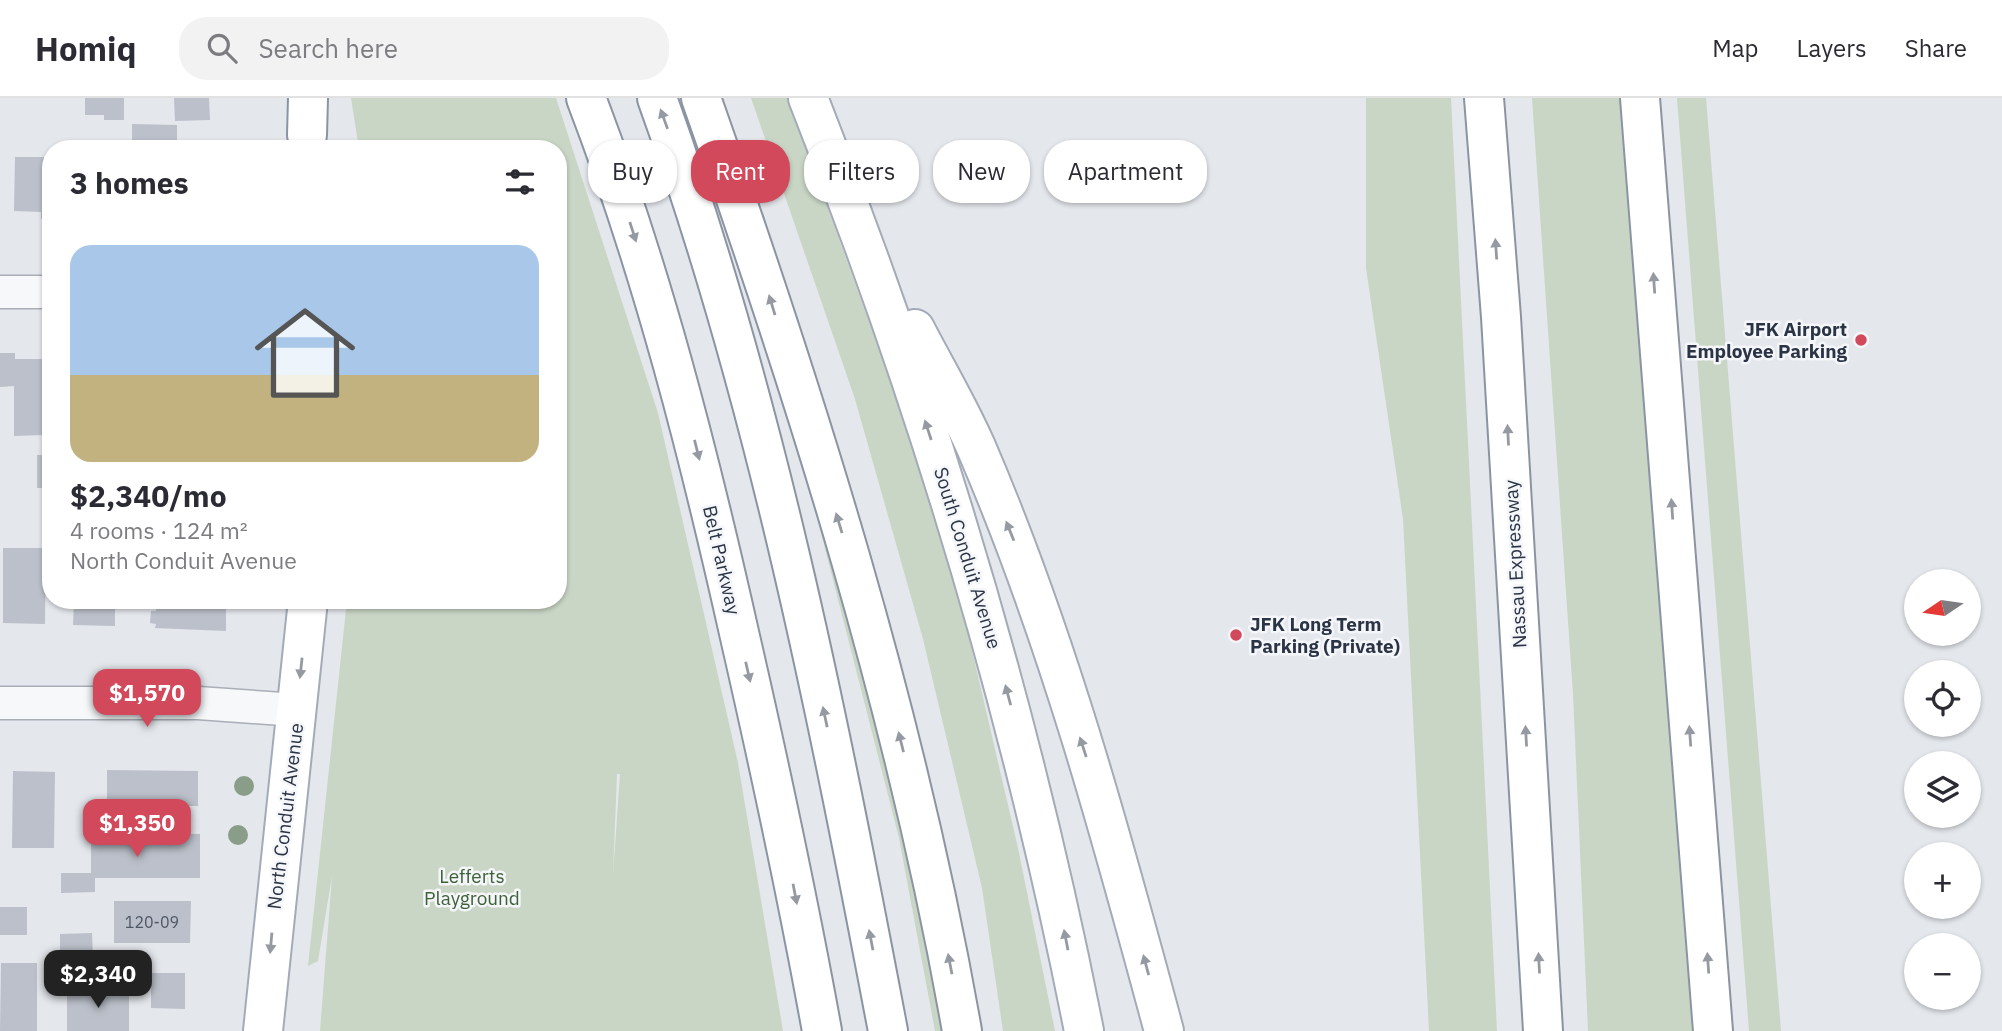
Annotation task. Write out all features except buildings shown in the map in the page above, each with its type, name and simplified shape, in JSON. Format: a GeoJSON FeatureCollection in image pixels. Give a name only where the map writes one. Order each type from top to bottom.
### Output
{"type":"FeatureCollection","features":[{"type":"Feature","properties":{"kind":"main road"},"geometry":{"type":"LineString","coordinates":[[298,98],[308,127]]}},
{"type":"Feature","properties":{"kind":"main road","name":"Belt Parkway"},"geometry":{"type":"LineString","coordinates":[[586,98],[635,237],[692,431],[767,757],[822,1031]]}},
{"type":"Feature","properties":{"kind":"main road"},"geometry":{"type":"LineString","coordinates":[[657,98],[703,233],[752,403],[824,710],[888,1031]]}},
{"type":"Feature","properties":{"kind":"main road"},"geometry":{"type":"LineString","coordinates":[[701,98],[767,289],[879,657],[919,816],[962,1031]]}},
{"type":"Feature","properties":{"kind":"main road","name":"South Conduit Avenue"},"geometry":{"type":"LineString","coordinates":[[808,98],[852,208],[901,345],[988,623],[1028,771],[1084,1031]]}},
{"type":"Feature","properties":{"kind":"main road","name":"Nassau Expressway"},"geometry":{"type":"LineString","coordinates":[[1484,98],[1502,331],[1543,1031]]}},
{"type":"Feature","properties":{"kind":"main road"},"geometry":{"type":"LineString","coordinates":[[1640,98],[1713,1031]]}},
{"type":"Feature","properties":{"kind":"main road"},"geometry":{"type":"LineString","coordinates":[[852,208],[975,444],[1017,549],[1094,781],[1164,1031]]}},
{"type":"Feature","properties":{"kind":"main road","name":"North Conduit Avenue"},"geometry":{"type":"LineString","coordinates":[[263,1031],[307,609]]}},
{"type":"Feature","properties":{"kind":"street"},"geometry":{"type":"LineString","coordinates":[[0,292],[42,292]]}},
{"type":"Feature","properties":{"kind":"street"},"geometry":{"type":"LineString","coordinates":[[0,703],[198,703],[297,709]]}},
{"type":"Feature","properties":{"kind":"green space","name":"Lefferts Playground"},"geometry":{"type":"Polygon","coordinates":[[[351,98],[556,98],[658,413],[738,763],[783,1031],[320,1031],[332,876],[318,961],[308,966],[346,609],[567,609],[567,140],[358,140],[351,98]],[[617,774],[613,875],[620,774],[617,774]]]}},
{"type":"Feature","properties":{"kind":"green space"},"geometry":{"type":"Polygon","coordinates":[[[751,98],[788,98],[804,142],[804,203],[826,203],[893,388],[961,603],[1018,848],[1055,1031],[1003,1031],[982,888],[923,639],[855,399],[787,203],[790,203],[790,140],[766,140],[751,98]]]}},
{"type":"Feature","properties":{"kind":"green space"},"geometry":{"type":"Polygon","coordinates":[[[1366,98],[1451,98],[1497,1031],[1429,1031],[1403,519],[1366,268],[1366,98]]]}},
{"type":"Feature","properties":{"kind":"green space"},"geometry":{"type":"Polygon","coordinates":[[[1532,98],[1622,98],[1698,1031],[1588,1031],[1573,694],[1532,98]]]}},
{"type":"Feature","properties":{"kind":"green space"},"geometry":{"type":"Polygon","coordinates":[[[1677,98],[1706,98],[1781,1031],[1749,1031],[1677,98]]]}},
{"type":"Feature","properties":{"kind":"green space"},"geometry":{"type":"Polygon","coordinates":[[[807,478],[821,479],[955,1031],[935,1031],[899,838],[807,478]]]}},
{"type":"Feature","properties":{"kind":"place","name":"JFK Airport Employee Parking"},"geometry":{"type":"Point","coordinates":[1861,340]}},
{"type":"Feature","properties":{"kind":"place","name":"JFK Long Term Parking (Private)"},"geometry":{"type":"Point","coordinates":[1236,635]}}]}
